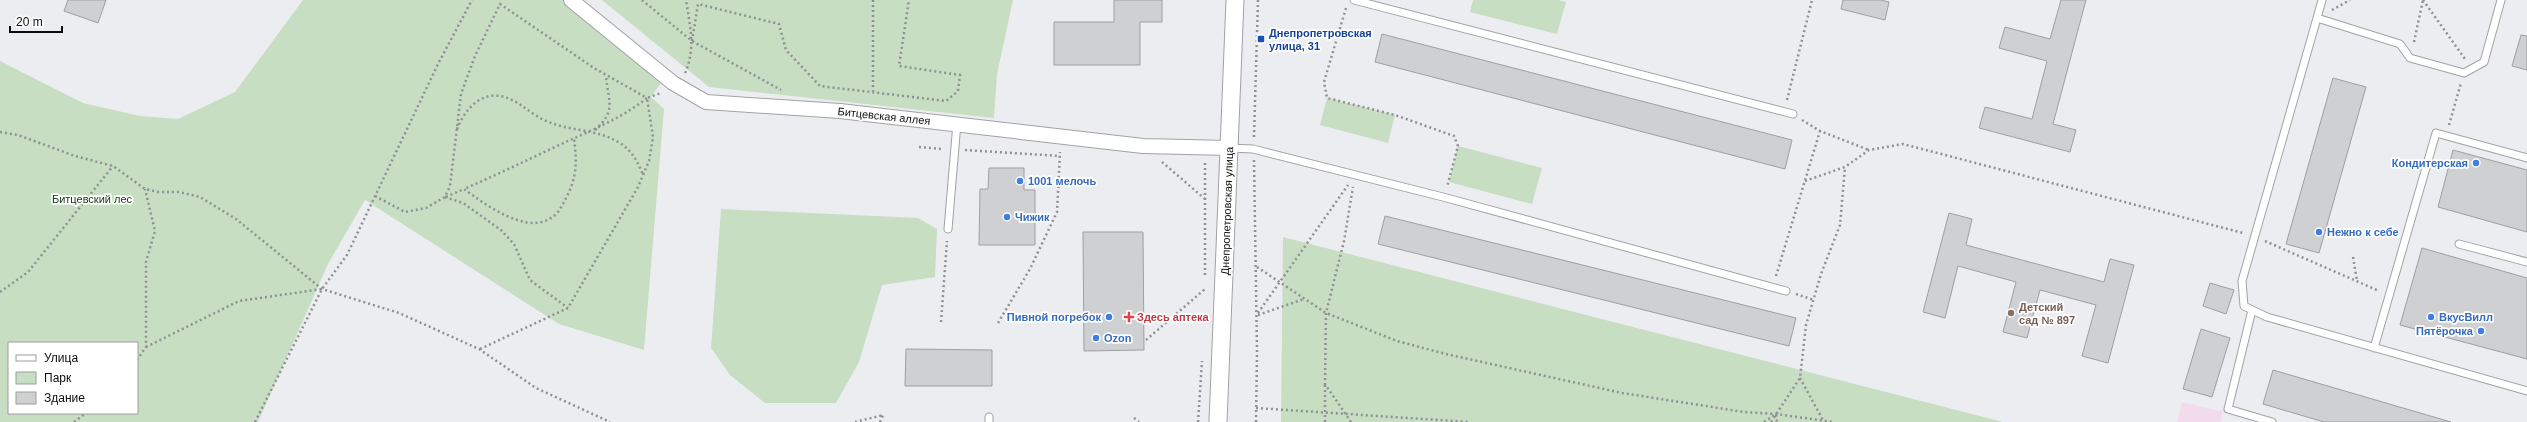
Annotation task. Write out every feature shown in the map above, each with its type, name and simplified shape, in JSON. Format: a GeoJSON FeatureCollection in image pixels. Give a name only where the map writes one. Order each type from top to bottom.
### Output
{"type":"FeatureCollection","features":[{"type":"Feature","properties":{"kind":"street","name":"Битцевская аллея"},"geometry":{"type":"LineString","coordinates":[[571,0],[679,87],[706,102],[840,111],[1061,135],[1143,146],[1230,148]]}},
{"type":"Feature","properties":{"kind":"street","name":"Днепропетровская улица"},"geometry":{"type":"LineString","coordinates":[[1218,422],[1235,0]]}},
{"type":"Feature","properties":{"kind":"lane"},"geometry":{"type":"LineString","coordinates":[[1354,0],[1793,114]]}},
{"type":"Feature","properties":{"kind":"lane"},"geometry":{"type":"LineString","coordinates":[[2322,0],[2242,281],[2244,306],[2267,317],[2527,391]]}},
{"type":"Feature","properties":{"kind":"lane"},"geometry":{"type":"LineString","coordinates":[[2317,18],[2400,44],[2410,58],[2464,73],[2473,70],[2484,62],[2501,0]]}},
{"type":"Feature","properties":{"kind":"lane"},"geometry":{"type":"LineString","coordinates":[[948,229],[957,123]]}},
{"type":"Feature","properties":{"kind":"lane"},"geometry":{"type":"LineString","coordinates":[[2374,348],[2436,132],[2527,158]]}},
{"type":"Feature","properties":{"kind":"lane"},"geometry":{"type":"LineString","coordinates":[[1230,148],[1253,148],[1443,197],[1786,291]]}},
{"type":"Feature","properties":{"kind":"lane"},"geometry":{"type":"LineString","coordinates":[[2459,244],[2527,262]]}},
{"type":"Feature","properties":{"kind":"lane"},"geometry":{"type":"LineString","coordinates":[[2252,310],[2228,409],[2272,422]]}},
{"type":"Feature","properties":{"kind":"path"},"geometry":{"type":"LineString","coordinates":[[255,422],[322,288],[347,255],[472,0]]}},
{"type":"Feature","properties":{"kind":"path"},"geometry":{"type":"LineString","coordinates":[[642,0],[692,41],[787,94]]}},
{"type":"Feature","properties":{"kind":"path"},"geometry":{"type":"LineString","coordinates":[[686,0],[692,41]]}},
{"type":"Feature","properties":{"kind":"path"},"geometry":{"type":"LineString","coordinates":[[873,0],[873,91]]}},
{"type":"Feature","properties":{"kind":"path"},"geometry":{"type":"LineString","coordinates":[[375,196],[405,212],[426,208],[445,197],[593,131],[627,113],[647,98],[679,87],[691,60],[692,41],[698,4],[779,24],[786,50],[820,86],[873,91],[946,101],[958,91],[960,75],[899,66],[909,0]]}},
{"type":"Feature","properties":{"kind":"path"},"geometry":{"type":"LineString","coordinates":[[1256,422],[1257,315],[1253,148],[1258,0]]}},
{"type":"Feature","properties":{"kind":"path"},"geometry":{"type":"LineString","coordinates":[[1348,0],[1324,82],[1327,98],[1395,115],[1454,136],[1458,146],[1443,197]]}},
{"type":"Feature","properties":{"kind":"path"},"geometry":{"type":"LineString","coordinates":[[1784,112],[1812,0]]}},
{"type":"Feature","properties":{"kind":"path"},"geometry":{"type":"LineString","coordinates":[[2423,0],[2473,70]]}},
{"type":"Feature","properties":{"kind":"path"},"geometry":{"type":"LineString","coordinates":[[2410,58],[2423,0]]}},
{"type":"Feature","properties":{"kind":"path"},"geometry":{"type":"LineString","coordinates":[[445,197],[450,186],[455,133],[461,94],[475,56],[500,4],[606,76],[647,98]]}},
{"type":"Feature","properties":{"kind":"path"},"geometry":{"type":"LineString","coordinates":[[2446,135],[2464,73]]}},
{"type":"Feature","properties":{"kind":"path"},"geometry":{"type":"LineString","coordinates":[[593,131],[606,120],[610,111],[606,76]]}},
{"type":"Feature","properties":{"kind":"path"},"geometry":{"type":"LineString","coordinates":[[455,133],[469,108],[488,96],[510,98],[542,119],[564,127],[593,131],[622,144],[638,160],[643,175]]}},
{"type":"Feature","properties":{"kind":"path"},"geometry":{"type":"LineString","coordinates":[[479,349],[568,308],[643,175],[649,161],[653,137],[647,98]]}},
{"type":"Feature","properties":{"kind":"path"},"geometry":{"type":"LineString","coordinates":[[1793,114],[1820,131],[1869,150]]}},
{"type":"Feature","properties":{"kind":"path"},"geometry":{"type":"LineString","coordinates":[[1773,288],[1820,131]]}},
{"type":"Feature","properties":{"kind":"path"},"geometry":{"type":"LineString","coordinates":[[0,132],[18,135],[75,156],[113,166],[145,189],[158,192],[179,192],[200,197],[236,219],[322,288],[399,313],[479,349],[536,388],[610,422]]}},
{"type":"Feature","properties":{"kind":"path"},"geometry":{"type":"LineString","coordinates":[[998,323],[1030,269],[1057,212],[1061,135]]}},
{"type":"Feature","properties":{"kind":"path"},"geometry":{"type":"LineString","coordinates":[[464,189],[492,210],[517,219],[535,223],[549,220],[559,210],[576,173],[574,139]]}},
{"type":"Feature","properties":{"kind":"path"},"geometry":{"type":"LineString","coordinates":[[1805,181],[1845,167],[1869,150],[1903,144],[2254,236],[2373,288]]}},
{"type":"Feature","properties":{"kind":"path"},"geometry":{"type":"LineString","coordinates":[[1143,146],[1205,199]]}},
{"type":"Feature","properties":{"kind":"path"},"geometry":{"type":"LineString","coordinates":[[919,147],[1060,156]]}},
{"type":"Feature","properties":{"kind":"path"},"geometry":{"type":"LineString","coordinates":[[1146,340],[1205,290],[1204,147]]}},
{"type":"Feature","properties":{"kind":"path"},"geometry":{"type":"LineString","coordinates":[[0,292],[28,272],[113,166]]}},
{"type":"Feature","properties":{"kind":"path"},"geometry":{"type":"LineString","coordinates":[[1770,422],[1800,378],[1806,325],[1840,224],[1845,167]]}},
{"type":"Feature","properties":{"kind":"path"},"geometry":{"type":"LineString","coordinates":[[1257,315],[1278,282],[1356,175]]}},
{"type":"Feature","properties":{"kind":"path"},"geometry":{"type":"LineString","coordinates":[[1325,422],[1326,313],[1344,241],[1356,175]]}},
{"type":"Feature","properties":{"kind":"path"},"geometry":{"type":"LineString","coordinates":[[145,189],[155,232],[146,262],[146,347]]}},
{"type":"Feature","properties":{"kind":"path"},"geometry":{"type":"LineString","coordinates":[[445,197],[463,203],[501,230],[514,244],[530,280],[568,308]]}},
{"type":"Feature","properties":{"kind":"path"},"geometry":{"type":"LineString","coordinates":[[941,322],[948,229]]}},
{"type":"Feature","properties":{"kind":"path"},"geometry":{"type":"LineString","coordinates":[[2353,257],[2357,281]]}},
{"type":"Feature","properties":{"kind":"path"},"geometry":{"type":"LineString","coordinates":[[1256,267],[1326,313],[1396,341],[1453,356],[1622,393],[1744,412],[1776,414],[1824,422],[1833,422]]}},
{"type":"Feature","properties":{"kind":"path"},"geometry":{"type":"LineString","coordinates":[[138,359],[146,347],[239,301],[322,288]]}},
{"type":"Feature","properties":{"kind":"path"},"geometry":{"type":"LineString","coordinates":[[1786,291],[1814,300]]}},
{"type":"Feature","properties":{"kind":"path"},"geometry":{"type":"LineString","coordinates":[[1257,315],[1304,299]]}},
{"type":"Feature","properties":{"kind":"path"},"geometry":{"type":"LineString","coordinates":[[1800,378],[1824,422]]}},
{"type":"Feature","properties":{"kind":"path"},"geometry":{"type":"LineString","coordinates":[[1325,384],[1351,422]]}},
{"type":"Feature","properties":{"kind":"path"},"geometry":{"type":"LineString","coordinates":[[1256,408],[1469,422]]}},
{"type":"Feature","properties":{"kind":"path"},"geometry":{"type":"LineString","coordinates":[[74,422],[85,414]]}},
{"type":"Feature","properties":{"kind":"path"},"geometry":{"type":"LineString","coordinates":[[1764,422],[1776,414]]}},
{"type":"Feature","properties":{"kind":"path"},"geometry":{"type":"LineString","coordinates":[[1776,414],[1777,422]]}},
{"type":"Feature","properties":{"kind":"path"},"geometry":{"type":"LineString","coordinates":[[856,422],[883,415],[880,422]]}},
{"type":"Feature","properties":{"kind":"path"},"geometry":{"type":"LineString","coordinates":[[1134,418],[1139,422]]}},
{"type":"Feature","properties":{"kind":"shaded area"},"geometry":{"type":"Polygon","coordinates":[[[2182,402],[2223,412],[2221,422],[2177,422],[2182,402]]]}},
{"type":"Feature","properties":{"kind":"green space","name":"Битцевский лес"},"geometry":{"type":"Polygon","coordinates":[[[303,0],[563,0],[663,80],[651,97],[664,109],[644,350],[559,324],[365,200],[328,264],[258,422],[0,422],[0,61],[83,103],[140,116],[178,119],[235,92],[303,0]]]}},
{"type":"Feature","properties":{"kind":"green space"},"geometry":{"type":"Polygon","coordinates":[[[602,0],[1013,0],[997,74],[994,118],[709,87],[602,0]]]}},
{"type":"Feature","properties":{"kind":"green space"},"geometry":{"type":"Polygon","coordinates":[[[1473,0],[1558,0],[1566,2],[1557,34],[1470,12],[1473,0]]]}},
{"type":"Feature","properties":{"kind":"green space"},"geometry":{"type":"Polygon","coordinates":[[[1327,98],[1395,115],[1388,143],[1320,125],[1327,98]]]}},
{"type":"Feature","properties":{"kind":"green space"},"geometry":{"type":"Polygon","coordinates":[[[1458,146],[1542,168],[1532,204],[1449,182],[1458,146]]]}},
{"type":"Feature","properties":{"kind":"green space"},"geometry":{"type":"Polygon","coordinates":[[[721,209],[918,218],[937,229],[935,277],[882,285],[859,362],[836,403],[765,403],[730,375],[711,348],[721,209]]]}},
{"type":"Feature","properties":{"kind":"green space"},"geometry":{"type":"Polygon","coordinates":[[[1283,237],[2003,422],[1281,422],[1283,237]]]}},
{"type":"Feature","properties":{"kind":"building"},"geometry":{"type":"Polygon","coordinates":[[[68,0],[106,0],[98,23],[64,11],[68,0]]]}},
{"type":"Feature","properties":{"kind":"building"},"geometry":{"type":"Polygon","coordinates":[[[1114,0],[1162,0],[1162,22],[1140,22],[1140,65],[1054,65],[1054,22],[1114,22],[1114,0]]]}},
{"type":"Feature","properties":{"kind":"building"},"geometry":{"type":"Polygon","coordinates":[[[1843,0],[1881,0],[1889,2],[1885,20],[1841,9],[1843,0]]]}},
{"type":"Feature","properties":{"kind":"building"},"geometry":{"type":"Polygon","coordinates":[[[2061,0],[2086,0],[2053,124],[2076,130],[2070,152],[1979,128],[1985,107],[2032,119],[2047,61],[1999,48],[2005,27],[2050,39],[2061,0]]]}},
{"type":"Feature","properties":{"kind":"building"},"geometry":{"type":"Polygon","coordinates":[[[1382,34],[1792,140],[1785,169],[1375,62],[1382,34]]]}},
{"type":"Feature","properties":{"kind":"building"},"geometry":{"type":"Polygon","coordinates":[[[2521,35],[2527,36],[2527,70],[2512,66],[2521,35]]]}},
{"type":"Feature","properties":{"kind":"building"},"geometry":{"type":"Polygon","coordinates":[[[2333,78],[2366,87],[2319,253],[2286,244],[2333,78]]]}},
{"type":"Feature","properties":{"kind":"building"},"geometry":{"type":"Polygon","coordinates":[[[2453,150],[2527,170],[2527,232],[2438,207],[2453,150]]]}},
{"type":"Feature","properties":{"kind":"building","name":"Чижик"},"geometry":{"type":"Polygon","coordinates":[[[989,168],[1024,168],[1024,190],[1035,190],[1035,245],[979,245],[980,189],[988,189],[989,168]]]}},
{"type":"Feature","properties":{"kind":"building"},"geometry":{"type":"Polygon","coordinates":[[[1949,213],[1972,219],[1966,245],[2104,282],[2110,259],[2134,265],[2108,363],[2082,356],[2096,305],[2040,290],[2027,338],[2003,332],[2016,282],[1958,266],[1945,318],[1923,312],[1949,213]]]}},
{"type":"Feature","properties":{"kind":"building"},"geometry":{"type":"Polygon","coordinates":[[[1385,216],[1796,318],[1789,346],[1378,244],[1385,216]]]}},
{"type":"Feature","properties":{"kind":"building"},"geometry":{"type":"Polygon","coordinates":[[[1083,232],[1143,232],[1144,350],[1084,351],[1083,232]]]}},
{"type":"Feature","properties":{"kind":"building"},"geometry":{"type":"Polygon","coordinates":[[[2422,248],[2527,278],[2527,359],[2400,325],[2422,248]]]}},
{"type":"Feature","properties":{"kind":"building"},"geometry":{"type":"Polygon","coordinates":[[[2210,283],[2234,290],[2226,314],[2203,306],[2210,283]]]}},
{"type":"Feature","properties":{"kind":"building"},"geometry":{"type":"Polygon","coordinates":[[[2201,329],[2230,338],[2212,397],[2183,389],[2201,329]]]}},
{"type":"Feature","properties":{"kind":"building"},"geometry":{"type":"Polygon","coordinates":[[[906,349],[992,350],[992,386],[905,386],[906,349]]]}},
{"type":"Feature","properties":{"kind":"building"},"geometry":{"type":"Polygon","coordinates":[[[2273,370],[2451,422],[2324,422],[2263,404],[2273,370]]]}},
{"type":"Feature","properties":{"kind":"place","name":"Днепропетровская улица, 31"},"geometry":{"type":"Point","coordinates":[1261,39]}},
{"type":"Feature","properties":{"kind":"place","name":"Кондитерская"},"geometry":{"type":"Point","coordinates":[2476,163]}},
{"type":"Feature","properties":{"kind":"place","name":"1001 мелочь"},"geometry":{"type":"Point","coordinates":[1020,181]}},
{"type":"Feature","properties":{"kind":"place","name":"Чижик"},"geometry":{"type":"Point","coordinates":[1007,217]}},
{"type":"Feature","properties":{"kind":"place","name":"Нежно к себе"},"geometry":{"type":"Point","coordinates":[2319,232]}},
{"type":"Feature","properties":{"kind":"place","name":"Детский сад № 897"},"geometry":{"type":"Point","coordinates":[2011,313]}},
{"type":"Feature","properties":{"kind":"place","name":"Пивной погребок"},"geometry":{"type":"Point","coordinates":[1109,317]}},
{"type":"Feature","properties":{"kind":"place","name":"Здесь аптека"},"geometry":{"type":"Point","coordinates":[1129,317]}},
{"type":"Feature","properties":{"kind":"place","name":"ВкусВилл"},"geometry":{"type":"Point","coordinates":[2431,317]}},
{"type":"Feature","properties":{"kind":"place","name":"Пятёрочка"},"geometry":{"type":"Point","coordinates":[2481,331]}},
{"type":"Feature","properties":{"kind":"place","name":"Ozon"},"geometry":{"type":"Point","coordinates":[1096,338]}}]}
